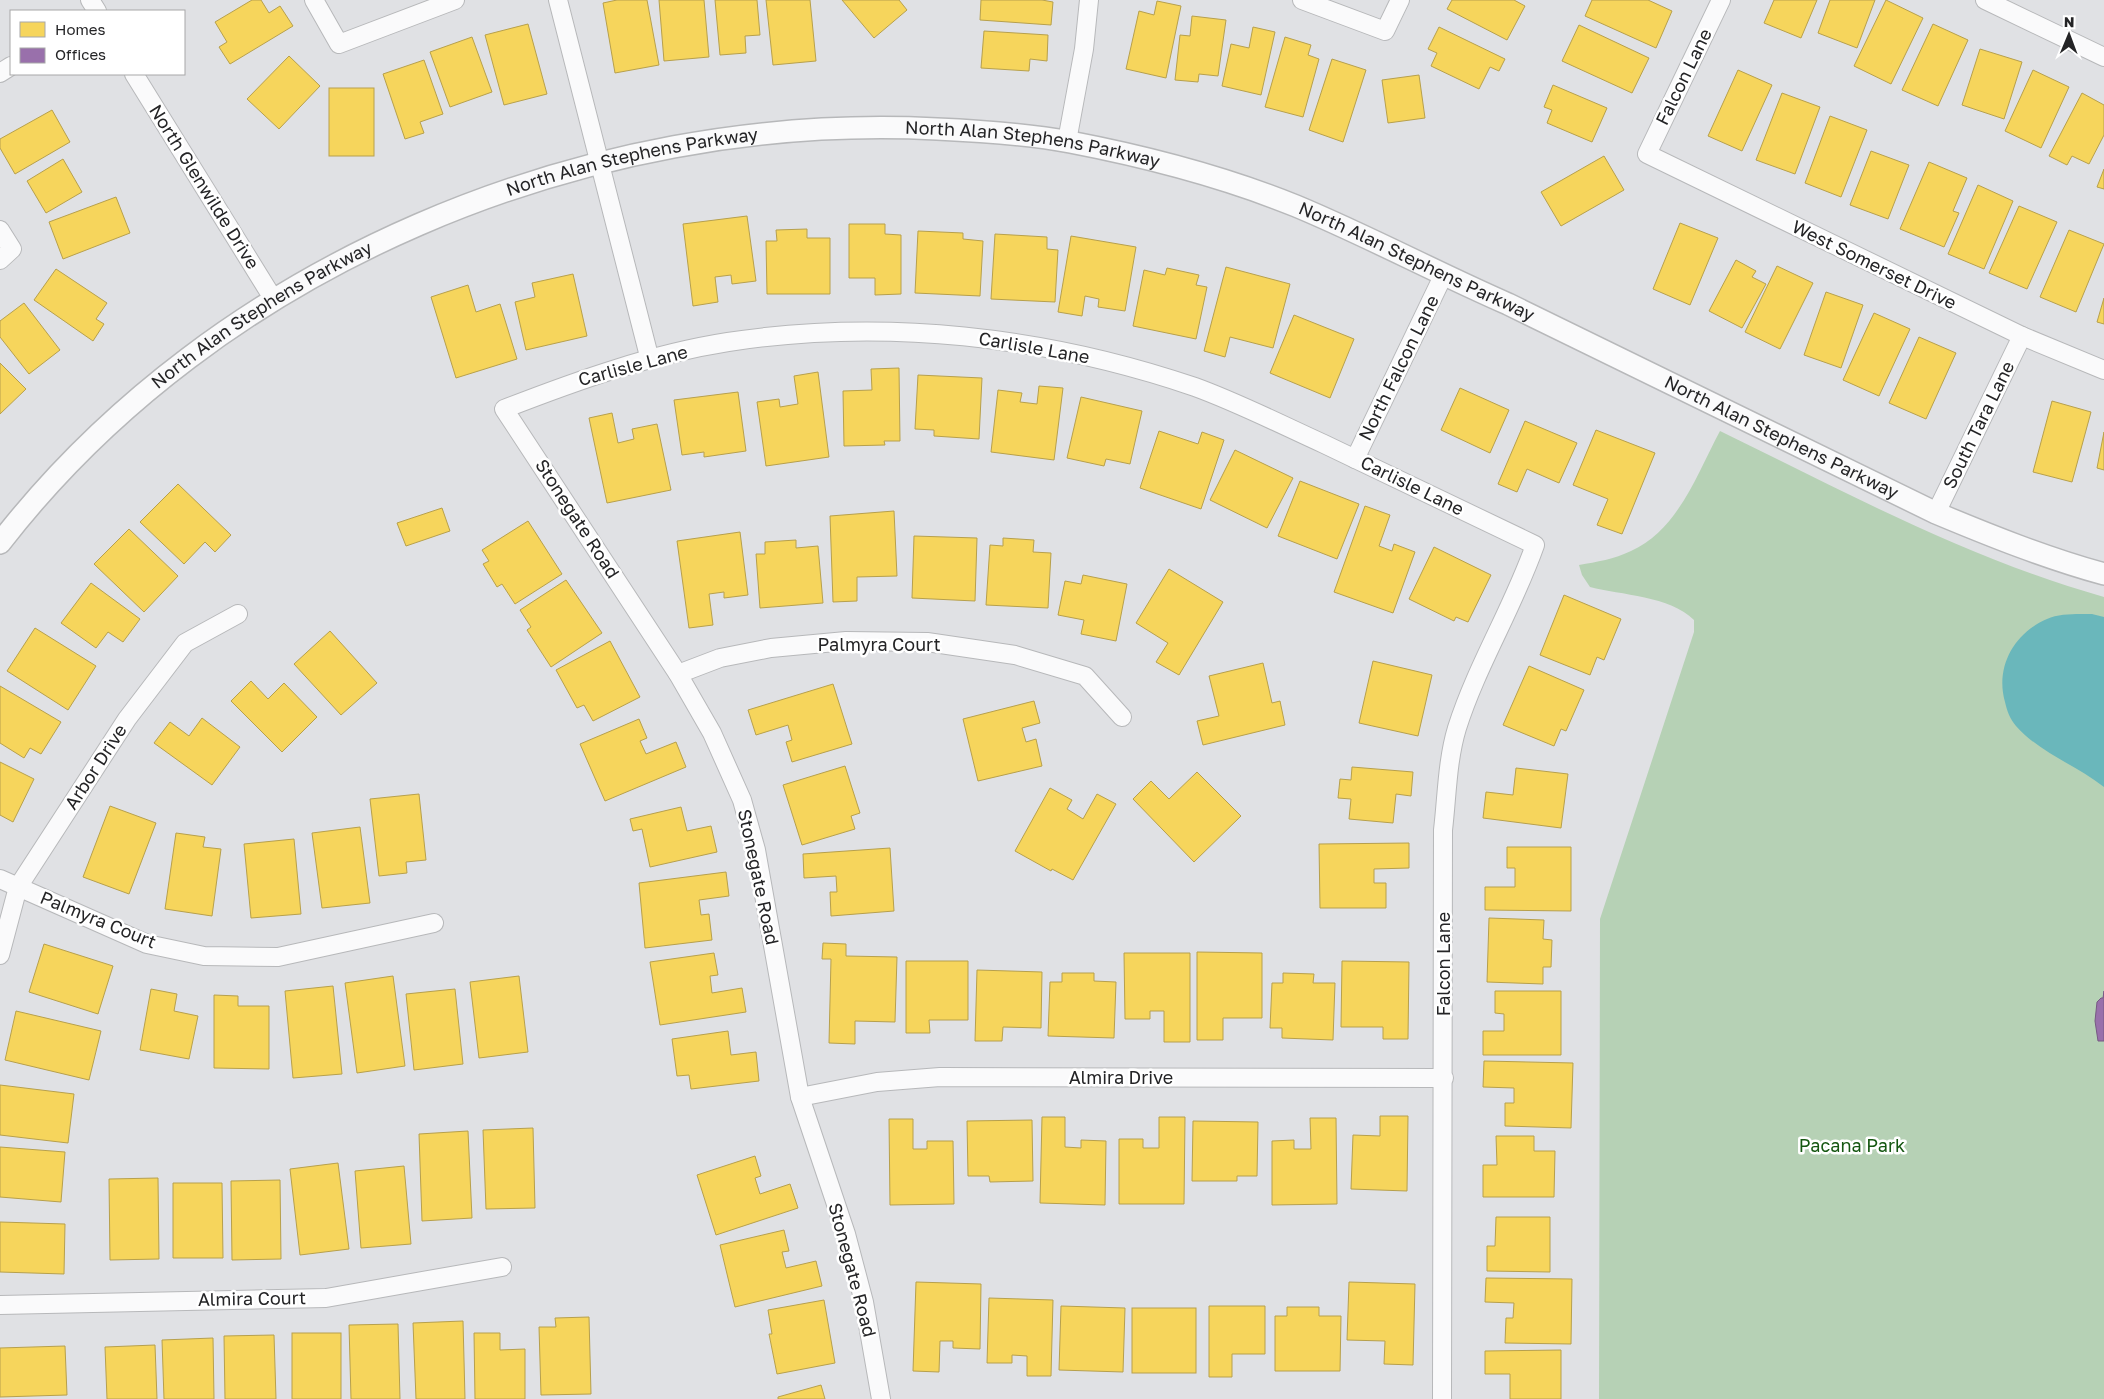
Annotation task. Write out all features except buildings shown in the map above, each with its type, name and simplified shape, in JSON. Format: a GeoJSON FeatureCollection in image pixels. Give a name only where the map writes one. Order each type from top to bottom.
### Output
{"type":"FeatureCollection","features":[{"type":"Feature","properties":{"kind":"street"},"geometry":{"type":"LineString","coordinates":[[314,0],[339,44],[455,0]]}},
{"type":"Feature","properties":{"kind":"street"},"geometry":{"type":"LineString","coordinates":[[558,0],[650,360]]}},
{"type":"Feature","properties":{"kind":"street"},"geometry":{"type":"LineString","coordinates":[[1066,141],[1084,49],[1089,0]]}},
{"type":"Feature","properties":{"kind":"street"},"geometry":{"type":"LineString","coordinates":[[1302,0],[1385,31],[1400,0]]}},
{"type":"Feature","properties":{"kind":"street","name":"Falcon Lane"},"geometry":{"type":"LineString","coordinates":[[1647,154],[1721,0]]}},
{"type":"Feature","properties":{"kind":"street"},"geometry":{"type":"LineString","coordinates":[[1985,0],[2104,57]]}},
{"type":"Feature","properties":{"kind":"street","name":"North Glenwilde Drive"},"geometry":{"type":"LineString","coordinates":[[135,75],[274,300]]}},
{"type":"Feature","properties":{"kind":"street","name":"North Alan Stephens Parkway"},"geometry":{"type":"LineString","coordinates":[[0,543],[78,455],[193,354],[274,300],[351,256],[435,217],[512,188],[598,162],[668,147],[760,133],[814,128],[898,127],[975,131],[1066,141],[1158,162],[1292,204],[1375,241],[1443,276],[1517,308],[1936,513],[2016,545],[2104,574]]}},
{"type":"Feature","properties":{"kind":"street","name":"West Somerset Drive"},"geometry":{"type":"LineString","coordinates":[[1647,154],[2022,336],[2104,370]]}},
{"type":"Feature","properties":{"kind":"street"},"geometry":{"type":"LineString","coordinates":[[0,230],[12,249],[0,260]]}},
{"type":"Feature","properties":{"kind":"street","name":"North Falcon Lane"},"geometry":{"type":"LineString","coordinates":[[1355,459],[1443,276]]}},
{"type":"Feature","properties":{"kind":"street","name":"Carlisle Lane"},"geometry":{"type":"LineString","coordinates":[[504,409],[571,383],[650,360],[727,342],[812,333],[893,332],[970,336],[1050,348],[1126,366],[1197,388],[1272,420],[1535,546]]}},
{"type":"Feature","properties":{"kind":"street","name":"South Tara Lane"},"geometry":{"type":"LineString","coordinates":[[1936,513],[2022,336]]}},
{"type":"Feature","properties":{"kind":"street","name":"Stonegate Road"},"geometry":{"type":"LineString","coordinates":[[504,409],[678,674],[712,733],[742,800],[756,850],[800,1097],[846,1234],[864,1302],[881,1399]]}},
{"type":"Feature","properties":{"kind":"street","name":"Falcon Lane"},"geometry":{"type":"LineString","coordinates":[[1442,1399],[1444,830],[1448,776],[1457,730],[1472,688],[1522,582],[1535,546]]}},
{"type":"Feature","properties":{"kind":"street","name":"Arbor Drive"},"geometry":{"type":"LineString","coordinates":[[0,955],[18,887],[127,719],[186,643],[238,614]]}},
{"type":"Feature","properties":{"kind":"street","name":"Palmyra Court"},"geometry":{"type":"LineString","coordinates":[[678,674],[720,658],[771,648],[846,641],[927,642],[1015,655],[1085,676],[1122,717]]}},
{"type":"Feature","properties":{"kind":"street","name":"Palmyra Court"},"geometry":{"type":"LineString","coordinates":[[0,879],[146,944],[204,956],[278,957],[434,923]]}},
{"type":"Feature","properties":{"kind":"street","name":"Almira Drive"},"geometry":{"type":"LineString","coordinates":[[800,1097],[877,1082],[940,1077],[1444,1078]]}},
{"type":"Feature","properties":{"kind":"street","name":"Almira Court"},"geometry":{"type":"LineString","coordinates":[[0,1305],[326,1298],[502,1267]]}},
{"type":"Feature","properties":{"kind":"green space","name":"Pacana Park"},"geometry":{"type":"Polygon","coordinates":[[[1720,431],[1908,523],[1956,544],[2005,564],[2104,597],[2104,1399],[1599,1399],[1600,919],[1694,632],[1694,620],[1684,612],[1659,601],[1590,587],[1582,575],[1579,565],[1625,554],[1647,542],[1661,529],[1674,515],[1684,499],[1720,431]]]}},
{"type":"Feature","properties":{"kind":"water"},"geometry":{"type":"Polygon","coordinates":[[[2069,614],[2092,614],[2104,617],[2104,787],[2036,744],[2016,726],[2010,718],[2003,689],[2005,664],[2017,642],[2025,633],[2035,625],[2052,617],[2069,614]]]}}]}
